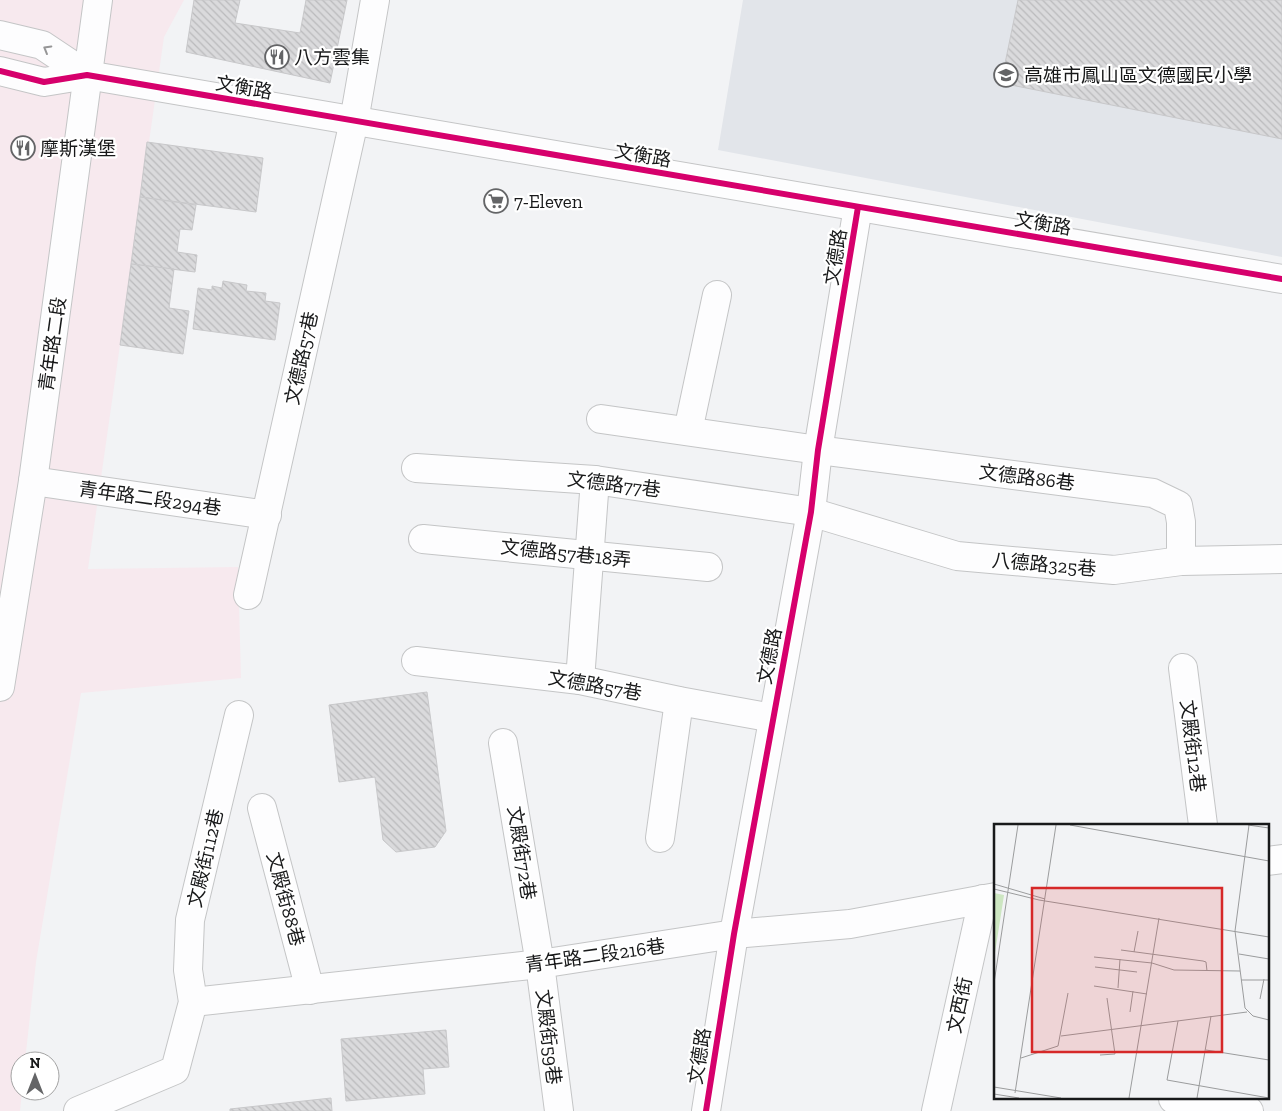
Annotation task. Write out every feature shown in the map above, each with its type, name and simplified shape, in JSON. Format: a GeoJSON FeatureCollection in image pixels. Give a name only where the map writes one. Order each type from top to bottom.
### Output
{"type":"FeatureCollection","features":[{"type":"Feature","properties":{"kind":"street","name":"青年路二段"},"geometry":{"type":"LineString","coordinates":[[0,687],[33,481],[98,0]]}},
{"type":"Feature","properties":{"kind":"street","name":"文德路57巷"},"geometry":{"type":"LineString","coordinates":[[248,595],[354,121],[375,0]]}},
{"type":"Feature","properties":{"kind":"street","name":"文衡路"},"geometry":{"type":"LineString","coordinates":[[0,35],[42,45],[88,76]]}},
{"type":"Feature","properties":{"kind":"street","name":"文衡路"},"geometry":{"type":"LineString","coordinates":[[0,71],[44,82],[88,76],[1282,279]]}},
{"type":"Feature","properties":{"kind":"street","name":"文德路"},"geometry":{"type":"LineString","coordinates":[[706,1111],[734,934],[811,512],[818,450],[858,207]]}},
{"type":"Feature","properties":{"kind":"street"},"geometry":{"type":"LineString","coordinates":[[688,431],[717,295]]}},
{"type":"Feature","properties":{"kind":"street"},"geometry":{"type":"LineString","coordinates":[[601,419],[818,450]]}},
{"type":"Feature","properties":{"kind":"street","name":"文德路86巷"},"geometry":{"type":"LineString","coordinates":[[818,450],[1153,493],[1178,505],[1181,522],[1181,561]]}},
{"type":"Feature","properties":{"kind":"street","name":"文德路77巷"},"geometry":{"type":"LineString","coordinates":[[416,468],[595,480],[811,512]]}},
{"type":"Feature","properties":{"kind":"street"},"geometry":{"type":"LineString","coordinates":[[580,680],[595,480]]}},
{"type":"Feature","properties":{"kind":"street","name":"青年路二段294巷"},"geometry":{"type":"LineString","coordinates":[[33,481],[267,515]]}},
{"type":"Feature","properties":{"kind":"street","name":"八德路325巷"},"geometry":{"type":"LineString","coordinates":[[811,512],[957,556],[1114,570],[1181,561],[1282,559]]}},
{"type":"Feature","properties":{"kind":"street","name":"文德路57巷18弄"},"geometry":{"type":"LineString","coordinates":[[423,539],[708,567]]}},
{"type":"Feature","properties":{"kind":"street","name":"文德路57巷"},"geometry":{"type":"LineString","coordinates":[[416,661],[580,680],[773,718]]}},
{"type":"Feature","properties":{"kind":"street","name":"文殿街12巷"},"geometry":{"type":"LineString","coordinates":[[1182,668],[1203,824]]}},
{"type":"Feature","properties":{"kind":"street"},"geometry":{"type":"LineString","coordinates":[[660,838],[679,701]]}},
{"type":"Feature","properties":{"kind":"street","name":"文殿街112巷"},"geometry":{"type":"LineString","coordinates":[[193,1002],[188,970],[190,920],[239,715]]}},
{"type":"Feature","properties":{"kind":"street","name":"文殿街72巷"},"geometry":{"type":"LineString","coordinates":[[503,743],[540,964]]}},
{"type":"Feature","properties":{"kind":"street","name":"文殿街88巷"},"geometry":{"type":"LineString","coordinates":[[262,808],[310,990]]}},
{"type":"Feature","properties":{"kind":"street","name":"青年路二段216巷"},"geometry":{"type":"LineString","coordinates":[[193,1002],[540,964],[734,934],[850,924],[989,898]]}},
{"type":"Feature","properties":{"kind":"street","name":"文西街"},"geometry":{"type":"LineString","coordinates":[[936,1111],[989,898]]}},
{"type":"Feature","properties":{"kind":"street","name":"文殿街59巷"},"geometry":{"type":"LineString","coordinates":[[540,964],[559,1111]]}},
{"type":"Feature","properties":{"kind":"street"},"geometry":{"type":"LineString","coordinates":[[78,1111],[175,1070],[193,1002]]}},
{"type":"Feature","properties":{"kind":"street"},"geometry":{"type":"LineString","coordinates":[[1173,1102],[1249,1111]]}},
{"type":"Feature","properties":{"kind":"shaded area"},"geometry":{"type":"Polygon","coordinates":[[[0,0],[184,0],[164,37],[88,569],[238,567],[241,678],[81,693],[36,962],[26,1051],[10,1051],[10,1101],[21,1101],[20,1111],[0,1111],[0,0]]]}},
{"type":"Feature","properties":{"kind":"shaded area","name":"高雄市鳳山區文德國民小學"},"geometry":{"type":"Polygon","coordinates":[[[743,0],[1282,0],[1282,257],[718,150],[743,0]]]}},
{"type":"Feature","properties":{"kind":"building"},"geometry":{"type":"Polygon","coordinates":[[[194,0],[240,0],[235,23],[300,33],[306,0],[347,0],[330,83],[186,52],[194,0]]]}},
{"type":"Feature","properties":{"kind":"building"},"geometry":{"type":"Polygon","coordinates":[[[1018,0],[1282,0],[1282,139],[1001,83],[1018,0]]]}},
{"type":"Feature","properties":{"kind":"building"},"geometry":{"type":"Polygon","coordinates":[[[147,142],[263,158],[256,212],[140,197],[147,142]]]}},
{"type":"Feature","properties":{"kind":"building"},"geometry":{"type":"Polygon","coordinates":[[[140,197],[196,205],[192,230],[180,229],[177,252],[197,255],[195,272],[131,264],[140,197]]]}},
{"type":"Feature","properties":{"kind":"building"},"geometry":{"type":"Polygon","coordinates":[[[131,264],[174,269],[169,308],[189,311],[183,354],[120,345],[131,264]]]}},
{"type":"Feature","properties":{"kind":"building"},"geometry":{"type":"Polygon","coordinates":[[[223,281],[247,285],[246,291],[266,293],[265,301],[280,303],[275,340],[193,329],[198,288],[212,290],[212,286],[222,288],[223,281]]]}},
{"type":"Feature","properties":{"kind":"building"},"geometry":{"type":"Polygon","coordinates":[[[427,692],[446,831],[435,847],[396,852],[383,840],[375,777],[339,782],[329,705],[427,692]]]}},
{"type":"Feature","properties":{"kind":"building"},"geometry":{"type":"Polygon","coordinates":[[[446,1030],[449,1067],[423,1069],[425,1094],[346,1101],[341,1039],[446,1030]]]}},
{"type":"Feature","properties":{"kind":"building"},"geometry":{"type":"Polygon","coordinates":[[[331,1098],[332,1111],[230,1111],[230,1109],[331,1098]]]}},
{"type":"Feature","properties":{"kind":"cycle path"},"geometry":{"type":"LineString","coordinates":[[0,71],[44,82],[87,75],[1282,279]]}},
{"type":"Feature","properties":{"kind":"cycle path"},"geometry":{"type":"LineString","coordinates":[[706,1111],[734,934],[811,512],[818,450],[858,207]]}},
{"type":"Feature","properties":{"kind":"place","name":"八方雲集"},"geometry":{"type":"Point","coordinates":[277,57]}},
{"type":"Feature","properties":{"kind":"place","name":"高雄市鳳山區文德國民小學"},"geometry":{"type":"Point","coordinates":[1006,75]}},
{"type":"Feature","properties":{"kind":"place","name":"摩斯漢堡"},"geometry":{"type":"Point","coordinates":[23,148]}},
{"type":"Feature","properties":{"kind":"place","name":"7-Eleven"},"geometry":{"type":"Point","coordinates":[496,201]}}]}
